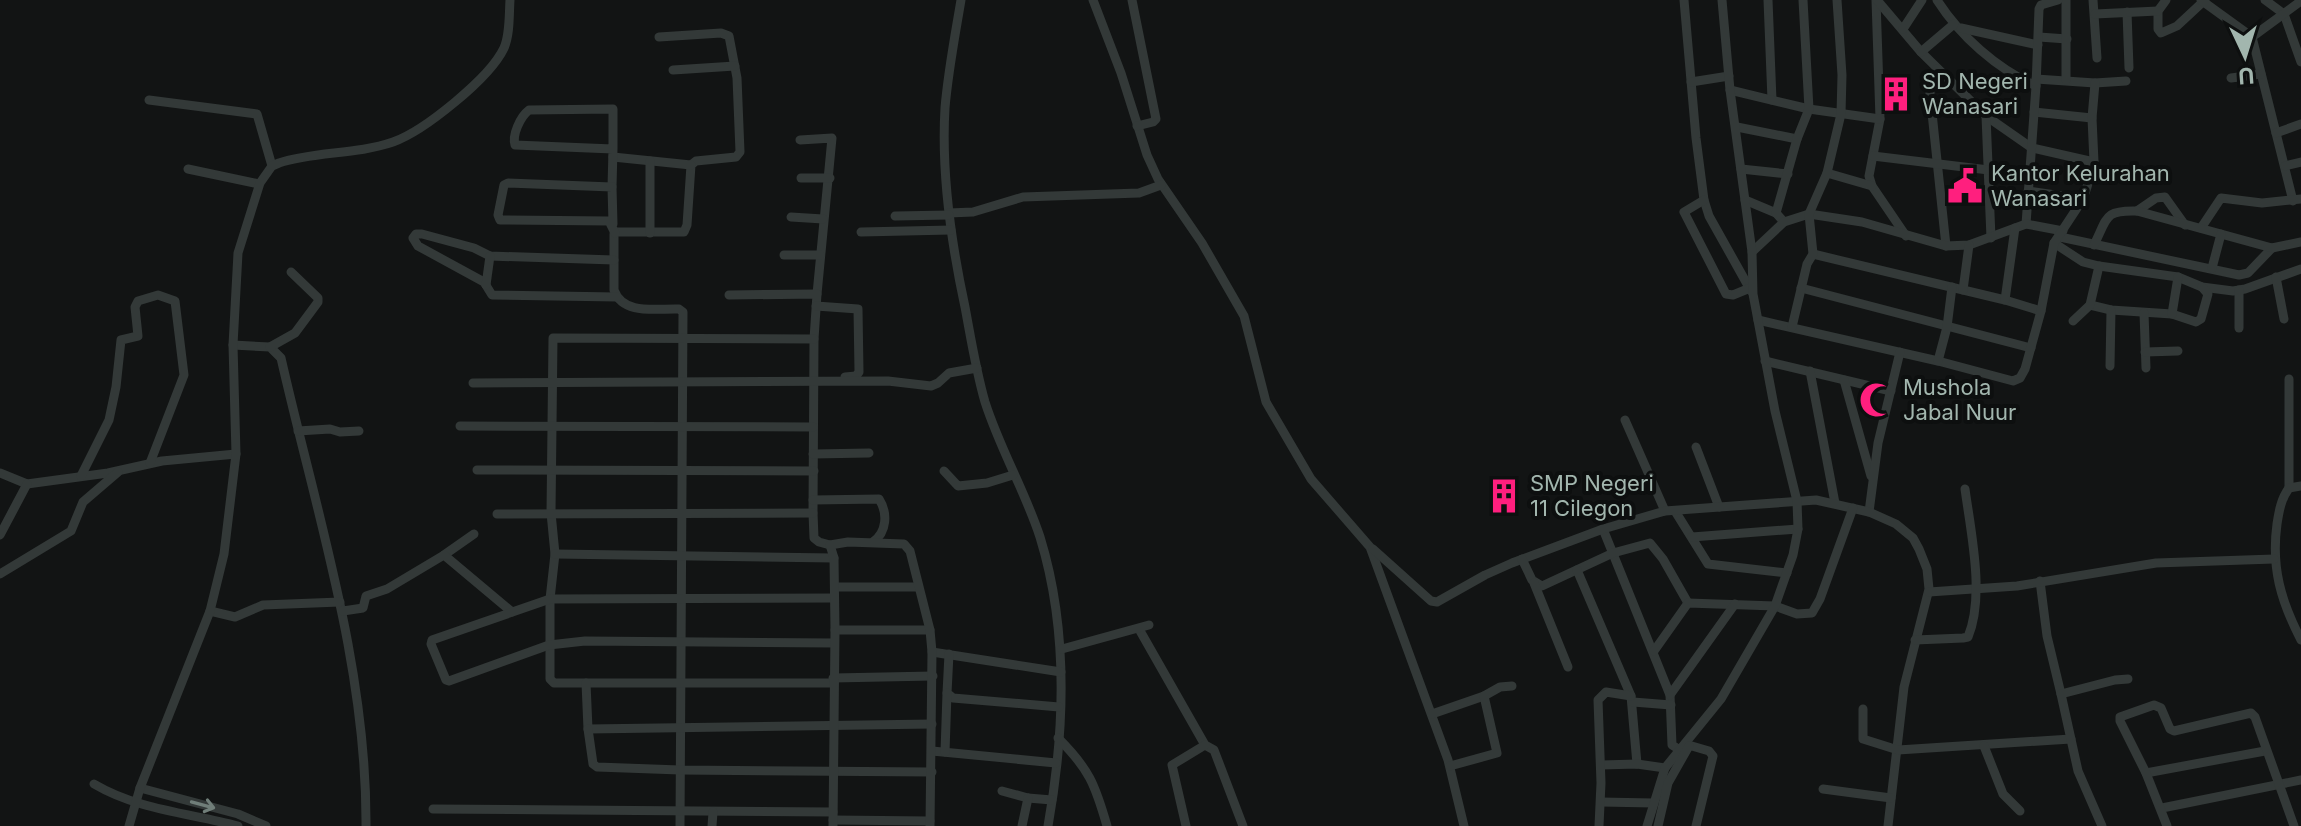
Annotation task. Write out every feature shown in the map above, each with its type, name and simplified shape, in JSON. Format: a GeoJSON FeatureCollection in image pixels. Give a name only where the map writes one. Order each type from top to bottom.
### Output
{"type":"FeatureCollection","features":[{"type":"Feature","properties":{"kind":"street"},"geometry":{"type":"LineString","coordinates":[[129,826],[140,788],[210,611],[227,536],[236,454],[233,345],[238,253],[259,184],[272,166],[297,158],[347,153],[392,142],[431,121],[469,88],[503,50],[510,0]]}},
{"type":"Feature","properties":{"kind":"street"},"geometry":{"type":"LineString","coordinates":[[961,0],[945,108],[949,214],[977,368],[999,442],[1040,538],[1057,611],[1062,649],[1058,738],[1048,826]]}},
{"type":"Feature","properties":{"kind":"street"},"geometry":{"type":"LineString","coordinates":[[1093,0],[1121,73],[1147,155],[1161,185],[1236,299],[1248,329],[1266,402],[1297,457],[1311,479],[1370,547],[1435,602],[1447,599],[1485,575],[1522,559],[1603,529],[1670,511],[1816,500],[1869,512],[1896,524],[1913,538],[1927,569],[1929,592],[1904,687],[1888,826]]}},
{"type":"Feature","properties":{"kind":"street"},"geometry":{"type":"LineString","coordinates":[[1132,0],[1156,119],[1137,126]]}},
{"type":"Feature","properties":{"kind":"street"},"geometry":{"type":"LineString","coordinates":[[1684,0],[1704,200],[1709,216],[1751,291]]}},
{"type":"Feature","properties":{"kind":"street"},"geometry":{"type":"LineString","coordinates":[[1647,826],[1665,768],[1721,699],[1775,606],[1798,529],[1797,501],[1751,291],[1752,252],[1730,90],[1722,0]]}},
{"type":"Feature","properties":{"kind":"street"},"geometry":{"type":"LineString","coordinates":[[1768,0],[1772,100]]}},
{"type":"Feature","properties":{"kind":"street"},"geometry":{"type":"LineString","coordinates":[[1776,213],[1809,109],[1803,0]]}},
{"type":"Feature","properties":{"kind":"street"},"geometry":{"type":"LineString","coordinates":[[1792,327],[1807,264],[1813,254],[1809,214],[1827,173],[1841,114],[1837,0]]}},
{"type":"Feature","properties":{"kind":"street"},"geometry":{"type":"LineString","coordinates":[[1877,0],[1921,52],[1986,116],[2032,148],[2094,162]]}},
{"type":"Feature","properties":{"kind":"street"},"geometry":{"type":"LineString","coordinates":[[1877,0],[1880,119],[1869,176],[1872,186],[1906,236]]}},
{"type":"Feature","properties":{"kind":"street"},"geometry":{"type":"LineString","coordinates":[[1903,29],[1922,0]]}},
{"type":"Feature","properties":{"kind":"street"},"geometry":{"type":"LineString","coordinates":[[1937,0],[1956,26],[2011,75],[2036,82],[2126,81]]}},
{"type":"Feature","properties":{"kind":"street"},"geometry":{"type":"LineString","coordinates":[[2026,224],[2039,7],[2058,0]]}},
{"type":"Feature","properties":{"kind":"street"},"geometry":{"type":"LineString","coordinates":[[2066,0],[2066,80]]}},
{"type":"Feature","properties":{"kind":"street"},"geometry":{"type":"LineString","coordinates":[[2093,0],[2097,58]]}},
{"type":"Feature","properties":{"kind":"street"},"geometry":{"type":"LineString","coordinates":[[2166,0],[2158,11],[2159,33],[2177,26],[2203,1],[2252,37],[2285,166],[2297,200],[2262,203],[2221,198],[2201,228]]}},
{"type":"Feature","properties":{"kind":"street"},"geometry":{"type":"LineString","coordinates":[[2265,0],[2284,14],[2299,49],[2301,62]]}},
{"type":"Feature","properties":{"kind":"street"},"geometry":{"type":"LineString","coordinates":[[2252,37],[2301,1]]}},
{"type":"Feature","properties":{"kind":"street"},"geometry":{"type":"LineString","coordinates":[[2095,14],[2158,11]]}},
{"type":"Feature","properties":{"kind":"street"},"geometry":{"type":"LineString","coordinates":[[2127,12],[2129,68]]}},
{"type":"Feature","properties":{"kind":"street"},"geometry":{"type":"LineString","coordinates":[[1921,52],[1956,26],[2038,41],[2067,39]]}},
{"type":"Feature","properties":{"kind":"street"},"geometry":{"type":"LineString","coordinates":[[617,297],[612,187],[613,153],[613,109],[529,110],[524,113],[514,138],[515,145],[613,153],[691,165],[696,161],[740,154],[735,66],[729,36],[725,33],[659,37]]}},
{"type":"Feature","properties":{"kind":"street"},"geometry":{"type":"LineString","coordinates":[[673,70],[735,66]]}},
{"type":"Feature","properties":{"kind":"street"},"geometry":{"type":"LineString","coordinates":[[1937,69],[1930,84],[1930,94],[1946,246]]}},
{"type":"Feature","properties":{"kind":"street"},"geometry":{"type":"LineString","coordinates":[[2231,78],[2261,74]]}},
{"type":"Feature","properties":{"kind":"street"},"geometry":{"type":"LineString","coordinates":[[1691,82],[1729,76]]}},
{"type":"Feature","properties":{"kind":"street"},"geometry":{"type":"LineString","coordinates":[[1758,320],[2015,381],[2023,375],[2059,237],[2083,199],[2094,162],[2092,118],[2095,83]]}},
{"type":"Feature","properties":{"kind":"street"},"geometry":{"type":"LineString","coordinates":[[1730,90],[1809,109],[1880,119]]}},
{"type":"Feature","properties":{"kind":"street"},"geometry":{"type":"LineString","coordinates":[[149,100],[257,114],[272,166]]}},
{"type":"Feature","properties":{"kind":"street"},"geometry":{"type":"LineString","coordinates":[[2034,112],[2092,118]]}},
{"type":"Feature","properties":{"kind":"street"},"geometry":{"type":"LineString","coordinates":[[1986,116],[1991,238]]}},
{"type":"Feature","properties":{"kind":"street"},"geometry":{"type":"LineString","coordinates":[[2276,133],[2301,124]]}},
{"type":"Feature","properties":{"kind":"street"},"geometry":{"type":"LineString","coordinates":[[1737,127],[1797,139]]}},
{"type":"Feature","properties":{"kind":"street"},"geometry":{"type":"LineString","coordinates":[[433,809],[713,812],[930,824],[932,652],[930,630],[907,546],[873,542],[830,545],[814,538],[814,339],[832,138],[800,140]]}},
{"type":"Feature","properties":{"kind":"street"},"geometry":{"type":"LineString","coordinates":[[1873,156],[2030,175]]}},
{"type":"Feature","properties":{"kind":"street"},"geometry":{"type":"LineString","coordinates":[[650,161],[650,233]]}},
{"type":"Feature","properties":{"kind":"street"},"geometry":{"type":"LineString","coordinates":[[2285,166],[2301,162]]}},
{"type":"Feature","properties":{"kind":"street"},"geometry":{"type":"LineString","coordinates":[[612,187],[508,183],[504,185],[498,215],[500,220],[604,221],[614,228],[681,234],[686,229],[691,165]]}},
{"type":"Feature","properties":{"kind":"street"},"geometry":{"type":"LineString","coordinates":[[188,169],[259,184]]}},
{"type":"Feature","properties":{"kind":"street"},"geometry":{"type":"LineString","coordinates":[[1741,169],[1788,174]]}},
{"type":"Feature","properties":{"kind":"street"},"geometry":{"type":"LineString","coordinates":[[1827,173],[1872,186]]}},
{"type":"Feature","properties":{"kind":"street"},"geometry":{"type":"LineString","coordinates":[[801,178],[830,178]]}},
{"type":"Feature","properties":{"kind":"street"},"geometry":{"type":"LineString","coordinates":[[895,216],[973,212],[1023,197],[1139,193],[1161,185]]}},
{"type":"Feature","properties":{"kind":"street"},"geometry":{"type":"LineString","coordinates":[[2028,191],[2083,199]]}},
{"type":"Feature","properties":{"kind":"street"},"geometry":{"type":"LineString","coordinates":[[2137,211],[2156,198],[2165,197],[2185,225]]}},
{"type":"Feature","properties":{"kind":"street"},"geometry":{"type":"LineString","coordinates":[[1704,200],[1684,212],[1697,241],[1726,294],[1751,291]]}},
{"type":"Feature","properties":{"kind":"street"},"geometry":{"type":"LineString","coordinates":[[1745,200],[1776,213],[1784,222]]}},
{"type":"Feature","properties":{"kind":"street"},"geometry":{"type":"LineString","coordinates":[[2094,245],[2112,213],[2137,211],[2272,248],[2301,242]]}},
{"type":"Feature","properties":{"kind":"street"},"geometry":{"type":"LineString","coordinates":[[1752,252],[1784,222],[1809,214],[1862,222],[1946,246],[1969,245],[2026,224],[2059,237],[2239,275],[2247,274],[2272,248]]}},
{"type":"Feature","properties":{"kind":"street"},"geometry":{"type":"LineString","coordinates":[[791,217],[823,219]]}},
{"type":"Feature","properties":{"kind":"street"},"geometry":{"type":"LineString","coordinates":[[2005,300],[2015,228]]}},
{"type":"Feature","properties":{"kind":"street"},"geometry":{"type":"LineString","coordinates":[[861,232],[951,230]]}},
{"type":"Feature","properties":{"kind":"street"},"geometry":{"type":"LineString","coordinates":[[614,260],[490,256],[474,248],[422,234],[416,234],[413,238],[418,246],[486,285],[492,295],[617,297],[631,308],[679,309],[683,312],[680,826]]}},
{"type":"Feature","properties":{"kind":"street"},"geometry":{"type":"LineString","coordinates":[[2212,268],[2221,234]]}},
{"type":"Feature","properties":{"kind":"street"},"geometry":{"type":"LineString","coordinates":[[2059,237],[2083,262],[2178,277],[2202,287],[2239,290],[2301,269]]}},
{"type":"Feature","properties":{"kind":"street"},"geometry":{"type":"LineString","coordinates":[[1963,290],[1969,245]]}},
{"type":"Feature","properties":{"kind":"street"},"geometry":{"type":"LineString","coordinates":[[1813,254],[2041,311]]}},
{"type":"Feature","properties":{"kind":"street"},"geometry":{"type":"LineString","coordinates":[[784,255],[820,255]]}},
{"type":"Feature","properties":{"kind":"street"},"geometry":{"type":"LineString","coordinates":[[486,285],[490,256]]}},
{"type":"Feature","properties":{"kind":"street"},"geometry":{"type":"LineString","coordinates":[[2073,321],[2090,305],[2099,266]]}},
{"type":"Feature","properties":{"kind":"street"},"geometry":{"type":"LineString","coordinates":[[233,345],[270,347],[295,333],[318,298],[291,272]]}},
{"type":"Feature","properties":{"kind":"street"},"geometry":{"type":"LineString","coordinates":[[2172,314],[2178,277]]}},
{"type":"Feature","properties":{"kind":"street"},"geometry":{"type":"LineString","coordinates":[[2276,277],[2284,319]]}},
{"type":"Feature","properties":{"kind":"street"},"geometry":{"type":"LineString","coordinates":[[1938,361],[1947,327],[1952,287]]}},
{"type":"Feature","properties":{"kind":"street"},"geometry":{"type":"LineString","coordinates":[[2090,305],[2111,310],[2172,314],[2193,322],[2200,320],[2208,294],[2202,287]]}},
{"type":"Feature","properties":{"kind":"street"},"geometry":{"type":"LineString","coordinates":[[1801,288],[2031,348]]}},
{"type":"Feature","properties":{"kind":"street"},"geometry":{"type":"LineString","coordinates":[[2239,290],[2239,328]]}},
{"type":"Feature","properties":{"kind":"street"},"geometry":{"type":"LineString","coordinates":[[729,295],[817,294]]}},
{"type":"Feature","properties":{"kind":"street"},"geometry":{"type":"LineString","coordinates":[[81,476],[109,420],[121,341],[138,336],[135,307],[138,301],[158,295],[175,301],[184,375],[150,463]]}},
{"type":"Feature","properties":{"kind":"street"},"geometry":{"type":"LineString","coordinates":[[814,380],[853,377],[859,372],[858,309],[816,306]]}},
{"type":"Feature","properties":{"kind":"street"},"geometry":{"type":"LineString","coordinates":[[2110,366],[2111,310]]}},
{"type":"Feature","properties":{"kind":"street"},"geometry":{"type":"LineString","coordinates":[[2144,313],[2146,368]]}},
{"type":"Feature","properties":{"kind":"street"},"geometry":{"type":"LineString","coordinates":[[814,339],[553,339],[551,513],[555,554],[550,599],[551,681],[680,684],[933,676]]}},
{"type":"Feature","properties":{"kind":"street"},"geometry":{"type":"LineString","coordinates":[[270,347],[281,358],[341,606],[361,727],[366,826]]}},
{"type":"Feature","properties":{"kind":"street"},"geometry":{"type":"LineString","coordinates":[[2145,352],[2178,351]]}},
{"type":"Feature","properties":{"kind":"street"},"geometry":{"type":"LineString","coordinates":[[1869,512],[1878,443],[1900,352]]}},
{"type":"Feature","properties":{"kind":"street"},"geometry":{"type":"LineString","coordinates":[[1765,361],[1891,391]]}},
{"type":"Feature","properties":{"kind":"street"},"geometry":{"type":"LineString","coordinates":[[473,383],[683,384],[814,380],[895,381],[931,386],[949,373],[977,368]]}},
{"type":"Feature","properties":{"kind":"street"},"geometry":{"type":"LineString","coordinates":[[1810,371],[1835,503]]}},
{"type":"Feature","properties":{"kind":"street"},"geometry":{"type":"LineString","coordinates":[[2289,379],[2289,488],[2280,508],[2274,559],[2280,594],[2301,640]]}},
{"type":"Feature","properties":{"kind":"street"},"geometry":{"type":"LineString","coordinates":[[1844,380],[1872,479]]}},
{"type":"Feature","properties":{"kind":"street"},"geometry":{"type":"LineString","coordinates":[[1625,420],[1670,511],[1692,537],[1709,565],[1787,573]]}},
{"type":"Feature","properties":{"kind":"street"},"geometry":{"type":"LineString","coordinates":[[460,426],[813,427]]}},
{"type":"Feature","properties":{"kind":"street"},"geometry":{"type":"LineString","coordinates":[[298,431],[359,431]]}},
{"type":"Feature","properties":{"kind":"street"},"geometry":{"type":"LineString","coordinates":[[1696,447],[1719,507]]}},
{"type":"Feature","properties":{"kind":"street"},"geometry":{"type":"LineString","coordinates":[[813,454],[869,453]]}},
{"type":"Feature","properties":{"kind":"street"},"geometry":{"type":"LineString","coordinates":[[0,473],[27,484],[150,463],[236,454]]}},
{"type":"Feature","properties":{"kind":"street"},"geometry":{"type":"LineString","coordinates":[[0,574],[67,534],[76,522],[83,502],[121,470]]}},
{"type":"Feature","properties":{"kind":"street"},"geometry":{"type":"LineString","coordinates":[[477,470],[814,471]]}},
{"type":"Feature","properties":{"kind":"street"},"geometry":{"type":"LineString","coordinates":[[944,471],[958,486],[987,483],[1013,475]]}},
{"type":"Feature","properties":{"kind":"street"},"geometry":{"type":"LineString","coordinates":[[0,535],[27,484]]}},
{"type":"Feature","properties":{"kind":"street"},"geometry":{"type":"LineString","coordinates":[[2289,488],[2301,486]]}},
{"type":"Feature","properties":{"kind":"street"},"geometry":{"type":"LineString","coordinates":[[1915,640],[1968,637],[1972,627],[1976,590],[1965,489]]}},
{"type":"Feature","properties":{"kind":"street"},"geometry":{"type":"LineString","coordinates":[[813,500],[879,499],[883,505],[884,529],[883,534],[873,542]]}},
{"type":"Feature","properties":{"kind":"street"},"geometry":{"type":"LineString","coordinates":[[1688,603],[1775,606],[1797,614],[1809,614],[1815,610],[1853,508]]}},
{"type":"Feature","properties":{"kind":"street"},"geometry":{"type":"LineString","coordinates":[[497,514],[813,513]]}},
{"type":"Feature","properties":{"kind":"street"},"geometry":{"type":"LineString","coordinates":[[1603,529],[1654,651],[1670,700],[1672,745],[1709,751],[1713,756],[1696,826]]}},
{"type":"Feature","properties":{"kind":"street"},"geometry":{"type":"LineString","coordinates":[[1692,537],[1798,529]]}},
{"type":"Feature","properties":{"kind":"street"},"geometry":{"type":"LineString","coordinates":[[210,611],[235,617],[263,605],[363,608],[366,596],[387,589],[474,534]]}},
{"type":"Feature","properties":{"kind":"street"},"geometry":{"type":"LineString","coordinates":[[1532,580],[1542,586],[1613,553],[1651,544],[1688,603]]}},
{"type":"Feature","properties":{"kind":"street"},"geometry":{"type":"LineString","coordinates":[[830,545],[834,558],[835,630],[833,819]]}},
{"type":"Feature","properties":{"kind":"street"},"geometry":{"type":"LineString","coordinates":[[1370,547],[1450,766],[1464,826]]}},
{"type":"Feature","properties":{"kind":"street"},"geometry":{"type":"LineString","coordinates":[[555,554],[834,558]]}},
{"type":"Feature","properties":{"kind":"street"},"geometry":{"type":"LineString","coordinates":[[444,555],[512,612]]}},
{"type":"Feature","properties":{"kind":"street"},"geometry":{"type":"LineString","coordinates":[[1522,559],[1568,667]]}},
{"type":"Feature","properties":{"kind":"street"},"geometry":{"type":"LineString","coordinates":[[1929,592],[1976,590],[2156,563],[2274,559]]}},
{"type":"Feature","properties":{"kind":"street"},"geometry":{"type":"LineString","coordinates":[[1577,570],[1632,699],[1637,764]]}},
{"type":"Feature","properties":{"kind":"street"},"geometry":{"type":"LineString","coordinates":[[2040,581],[2047,636],[2078,771],[2102,826]]}},
{"type":"Feature","properties":{"kind":"street"},"geometry":{"type":"LineString","coordinates":[[834,643],[585,641],[549,645],[446,680],[431,647],[432,640],[550,599],[681,600],[918,587]]}},
{"type":"Feature","properties":{"kind":"street"},"geometry":{"type":"LineString","coordinates":[[1654,651],[1688,603]]}},
{"type":"Feature","properties":{"kind":"street"},"geometry":{"type":"LineString","coordinates":[[1670,700],[1735,604]]}},
{"type":"Feature","properties":{"kind":"street"},"geometry":{"type":"LineString","coordinates":[[1062,649],[1144,627],[1205,745]]}},
{"type":"Feature","properties":{"kind":"street"},"geometry":{"type":"LineString","coordinates":[[835,630],[930,630]]}},
{"type":"Feature","properties":{"kind":"street"},"geometry":{"type":"LineString","coordinates":[[932,652],[1061,672]]}},
{"type":"Feature","properties":{"kind":"street"},"geometry":{"type":"LineString","coordinates":[[945,752],[949,654]]}},
{"type":"Feature","properties":{"kind":"street"},"geometry":{"type":"LineString","coordinates":[[2061,694],[2128,679]]}},
{"type":"Feature","properties":{"kind":"street"},"geometry":{"type":"LineString","coordinates":[[586,683],[588,729],[593,764],[597,767],[932,772]]}},
{"type":"Feature","properties":{"kind":"street"},"geometry":{"type":"LineString","coordinates":[[1432,714],[1484,696],[1504,685],[1512,686]]}},
{"type":"Feature","properties":{"kind":"street"},"geometry":{"type":"LineString","coordinates":[[1599,826],[1599,698],[1606,692],[1632,699],[1670,700]]}},
{"type":"Feature","properties":{"kind":"street"},"geometry":{"type":"LineString","coordinates":[[947,693],[953,698],[1059,707]]}},
{"type":"Feature","properties":{"kind":"street"},"geometry":{"type":"LineString","coordinates":[[1450,766],[1497,753],[1484,696]]}},
{"type":"Feature","properties":{"kind":"street"},"geometry":{"type":"LineString","coordinates":[[2167,826],[2162,808],[2120,717],[2154,705],[2161,708],[2170,729],[2174,731],[2251,713],[2294,826]]}},
{"type":"Feature","properties":{"kind":"street"},"geometry":{"type":"LineString","coordinates":[[1863,709],[1863,739],[1898,750],[2071,739]]}},
{"type":"Feature","properties":{"kind":"street"},"geometry":{"type":"LineString","coordinates":[[588,729],[932,724]]}},
{"type":"Feature","properties":{"kind":"street"},"geometry":{"type":"LineString","coordinates":[[1058,738],[1080,759],[1090,775],[1107,826]]}},
{"type":"Feature","properties":{"kind":"street"},"geometry":{"type":"LineString","coordinates":[[1186,826],[1172,765],[1205,745],[1213,747],[1219,759],[1243,826]]}},
{"type":"Feature","properties":{"kind":"street"},"geometry":{"type":"LineString","coordinates":[[1658,826],[1668,783],[1685,746]]}},
{"type":"Feature","properties":{"kind":"street"},"geometry":{"type":"LineString","coordinates":[[1984,746],[2003,794],[2020,811]]}},
{"type":"Feature","properties":{"kind":"street"},"geometry":{"type":"LineString","coordinates":[[932,751],[1056,763]]}},
{"type":"Feature","properties":{"kind":"street"},"geometry":{"type":"LineString","coordinates":[[2146,773],[2265,751]]}},
{"type":"Feature","properties":{"kind":"street"},"geometry":{"type":"LineString","coordinates":[[1601,765],[1637,764],[1665,768]]}},
{"type":"Feature","properties":{"kind":"street"},"geometry":{"type":"LineString","coordinates":[[2162,808],[2301,780]]}},
{"type":"Feature","properties":{"kind":"street"},"geometry":{"type":"LineString","coordinates":[[94,784],[135,803],[238,826]]}},
{"type":"Feature","properties":{"kind":"street"},"geometry":{"type":"LineString","coordinates":[[140,788],[238,814],[266,826]]}},
{"type":"Feature","properties":{"kind":"street"},"geometry":{"type":"LineString","coordinates":[[1823,789],[1891,798]]}},
{"type":"Feature","properties":{"kind":"street"},"geometry":{"type":"LineString","coordinates":[[1002,791],[1052,800]]}},
{"type":"Feature","properties":{"kind":"street"},"geometry":{"type":"LineString","coordinates":[[1022,826],[1028,798]]}},
{"type":"Feature","properties":{"kind":"street"},"geometry":{"type":"LineString","coordinates":[[1601,802],[1653,803]]}},
{"type":"Feature","properties":{"kind":"street"},"geometry":{"type":"LineString","coordinates":[[712,826],[713,812]]}},
{"type":"Feature","properties":{"kind":"place","name":"SD Negeri Wanasari"},"geometry":{"type":"Point","coordinates":[1896,94]}},
{"type":"Feature","properties":{"kind":"place","name":"Kantor Kelurahan Wanasari"},"geometry":{"type":"Point","coordinates":[1965,186]}},
{"type":"Feature","properties":{"kind":"place","name":"Mushola Jabal Nuur"},"geometry":{"type":"Point","coordinates":[1877,400]}},
{"type":"Feature","properties":{"kind":"place","name":"SMP Negeri 11 Cilegon"},"geometry":{"type":"Point","coordinates":[1504,496]}}]}
